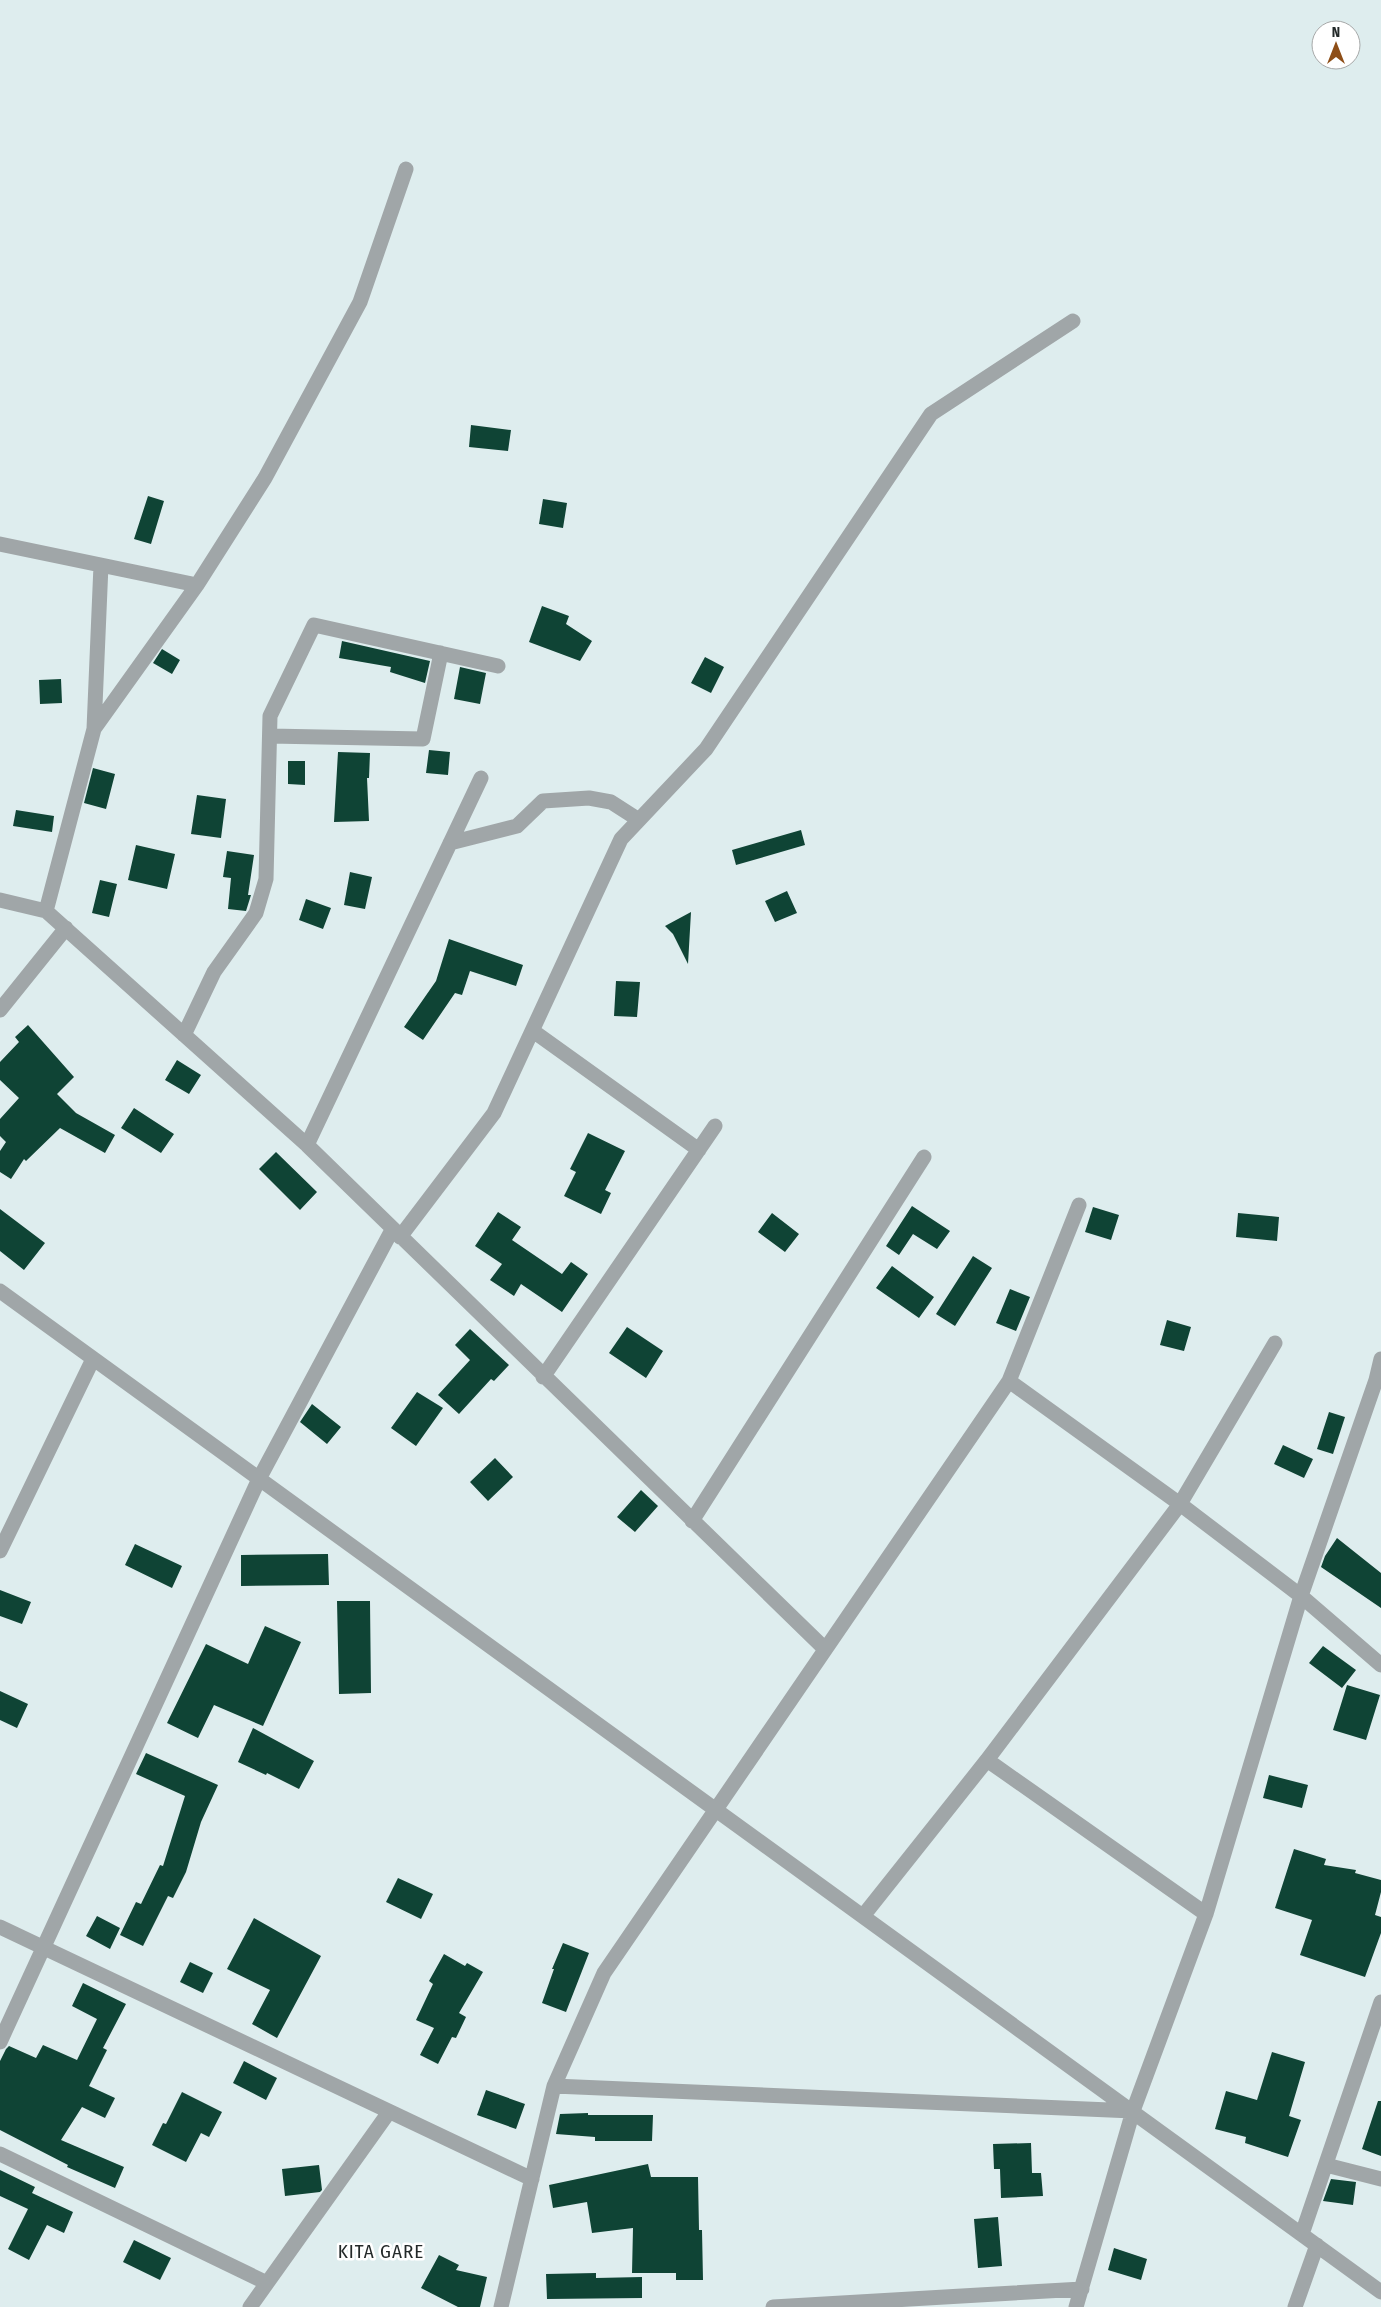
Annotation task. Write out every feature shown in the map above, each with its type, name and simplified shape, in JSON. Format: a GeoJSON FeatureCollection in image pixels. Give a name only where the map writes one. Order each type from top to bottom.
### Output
{"type":"FeatureCollection","features":[{"type":"Feature","properties":{"kind":"street"},"geometry":{"type":"LineString","coordinates":[[94,729],[197,585],[265,478],[360,302],[406,169]]}},
{"type":"Feature","properties":{"kind":"street"},"geometry":{"type":"LineString","coordinates":[[0,2042],[259,1479],[396,1234],[494,1113],[621,839],[706,749],[931,414],[1073,321]]}},
{"type":"Feature","properties":{"kind":"street"},"geometry":{"type":"LineString","coordinates":[[0,544],[197,585]]}},
{"type":"Feature","properties":{"kind":"street"},"geometry":{"type":"LineString","coordinates":[[46,912],[94,729],[101,565]]}},
{"type":"Feature","properties":{"kind":"street"},"geometry":{"type":"LineString","coordinates":[[184,1035],[214,972],[256,913],[266,879],[270,716],[314,625],[498,666]]}},
{"type":"Feature","properties":{"kind":"street"},"geometry":{"type":"LineString","coordinates":[[270,736],[423,738],[441,653]]}},
{"type":"Feature","properties":{"kind":"street"},"geometry":{"type":"LineString","coordinates":[[307,1145],[481,778]]}},
{"type":"Feature","properties":{"kind":"street"},"geometry":{"type":"LineString","coordinates":[[450,843],[517,826],[543,801],[589,798],[611,802],[639,820]]}},
{"type":"Feature","properties":{"kind":"street"},"geometry":{"type":"LineString","coordinates":[[0,900],[46,912],[307,1145],[396,1234],[825,1649]]}},
{"type":"Feature","properties":{"kind":"street"},"geometry":{"type":"LineString","coordinates":[[0,1010],[66,928]]}},
{"type":"Feature","properties":{"kind":"street"},"geometry":{"type":"LineString","coordinates":[[532,1031],[699,1150]]}},
{"type":"Feature","properties":{"kind":"street"},"geometry":{"type":"LineString","coordinates":[[544,1377],[715,1126]]}},
{"type":"Feature","properties":{"kind":"street"},"geometry":{"type":"LineString","coordinates":[[692,1521],[924,1157]]}},
{"type":"Feature","properties":{"kind":"street"},"geometry":{"type":"LineString","coordinates":[[501,2307],[554,2086],[604,1973],[715,1808],[1009,1381],[1079,1205]]}},
{"type":"Feature","properties":{"kind":"street"},"geometry":{"type":"LineString","coordinates":[[0,1291],[1381,2292]]}},
{"type":"Feature","properties":{"kind":"street"},"geometry":{"type":"LineString","coordinates":[[864,1916],[987,1760],[1180,1504],[1275,1343]]}},
{"type":"Feature","properties":{"kind":"street"},"geometry":{"type":"LineString","coordinates":[[0,1551],[93,1359]]}},
{"type":"Feature","properties":{"kind":"street"},"geometry":{"type":"LineString","coordinates":[[1076,2307],[1133,2111],[1206,1914],[1301,1596],[1376,1380],[1381,1359]]}},
{"type":"Feature","properties":{"kind":"street"},"geometry":{"type":"LineString","coordinates":[[1009,1381],[1180,1504],[1301,1596],[1381,1665]]}},
{"type":"Feature","properties":{"kind":"street"},"geometry":{"type":"LineString","coordinates":[[987,1760],[1206,1914]]}},
{"type":"Feature","properties":{"kind":"street"},"geometry":{"type":"LineString","coordinates":[[0,1927],[532,2178]]}},
{"type":"Feature","properties":{"kind":"street"},"geometry":{"type":"LineString","coordinates":[[1302,2234],[1381,2002]]}},
{"type":"Feature","properties":{"kind":"street"},"geometry":{"type":"LineString","coordinates":[[554,2086],[1133,2111]]}},
{"type":"Feature","properties":{"kind":"street"},"geometry":{"type":"LineString","coordinates":[[250,2307],[389,2112]]}},
{"type":"Feature","properties":{"kind":"street"},"geometry":{"type":"LineString","coordinates":[[0,2154],[267,2283]]}},
{"type":"Feature","properties":{"kind":"street"},"geometry":{"type":"LineString","coordinates":[[1326,2164],[1381,2179]]}},
{"type":"Feature","properties":{"kind":"street"},"geometry":{"type":"LineString","coordinates":[[1295,2307],[1317,2245]]}},
{"type":"Feature","properties":{"kind":"street"},"geometry":{"type":"LineString","coordinates":[[773,2307],[906,2303],[1082,2289]]}},
{"type":"Feature","properties":{"kind":"building"},"geometry":{"type":"Polygon","coordinates":[[[471,425],[511,430],[508,451],[469,447],[471,425]]]}},
{"type":"Feature","properties":{"kind":"building"},"geometry":{"type":"Polygon","coordinates":[[[148,496],[164,501],[151,544],[134,539],[148,496]]]}},
{"type":"Feature","properties":{"kind":"building"},"geometry":{"type":"Polygon","coordinates":[[[543,499],[567,503],[563,528],[539,524],[543,499]]]}},
{"type":"Feature","properties":{"kind":"building"},"geometry":{"type":"Polygon","coordinates":[[[542,606],[569,616],[566,624],[592,641],[580,661],[529,642],[542,606]]]}},
{"type":"Feature","properties":{"kind":"building"},"geometry":{"type":"Polygon","coordinates":[[[342,641],[430,661],[425,683],[390,672],[391,667],[339,658],[342,641]]]}},
{"type":"Feature","properties":{"kind":"building"},"geometry":{"type":"Polygon","coordinates":[[[162,649],[180,660],[172,674],[153,663],[162,649]]]}},
{"type":"Feature","properties":{"kind":"building"},"geometry":{"type":"Polygon","coordinates":[[[705,657],[724,667],[711,693],[691,683],[705,657]]]}},
{"type":"Feature","properties":{"kind":"building"},"geometry":{"type":"Polygon","coordinates":[[[460,667],[486,673],[480,704],[454,699],[460,667]]]}},
{"type":"Feature","properties":{"kind":"building"},"geometry":{"type":"Polygon","coordinates":[[[61,679],[62,703],[40,704],[39,680],[61,679]]]}},
{"type":"Feature","properties":{"kind":"building"},"geometry":{"type":"Polygon","coordinates":[[[429,750],[450,752],[448,775],[426,773],[429,750]]]}},
{"type":"Feature","properties":{"kind":"building"},"geometry":{"type":"Polygon","coordinates":[[[338,752],[370,753],[369,778],[367,778],[369,821],[334,822],[338,752]]]}},
{"type":"Feature","properties":{"kind":"building"},"geometry":{"type":"Polygon","coordinates":[[[288,761],[305,761],[305,785],[288,784],[288,761]]]}},
{"type":"Feature","properties":{"kind":"building"},"geometry":{"type":"Polygon","coordinates":[[[93,768],[115,774],[106,809],[84,803],[93,768]]]}},
{"type":"Feature","properties":{"kind":"building"},"geometry":{"type":"Polygon","coordinates":[[[197,795],[226,799],[221,838],[191,834],[197,795]]]}},
{"type":"Feature","properties":{"kind":"building"},"geometry":{"type":"Polygon","coordinates":[[[16,810],[54,816],[52,832],[13,826],[16,810]]]}},
{"type":"Feature","properties":{"kind":"building"},"geometry":{"type":"Polygon","coordinates":[[[801,830],[805,845],[736,865],[732,850],[801,830]]]}},
{"type":"Feature","properties":{"kind":"building"},"geometry":{"type":"Polygon","coordinates":[[[136,845],[175,854],[167,889],[128,880],[136,845]]]}},
{"type":"Feature","properties":{"kind":"building"},"geometry":{"type":"Polygon","coordinates":[[[227,851],[254,855],[248,895],[251,895],[246,911],[228,909],[231,878],[223,877],[227,851]]]}},
{"type":"Feature","properties":{"kind":"building"},"geometry":{"type":"Polygon","coordinates":[[[350,872],[372,877],[365,909],[344,905],[350,872]]]}},
{"type":"Feature","properties":{"kind":"building"},"geometry":{"type":"Polygon","coordinates":[[[100,880],[117,884],[109,917],[92,913],[100,880]]]}},
{"type":"Feature","properties":{"kind":"building"},"geometry":{"type":"Polygon","coordinates":[[[787,891],[797,913],[775,922],[765,901],[787,891]]]}},
{"type":"Feature","properties":{"kind":"building"},"geometry":{"type":"Polygon","coordinates":[[[306,899],[331,908],[323,929],[299,920],[306,899]]]}},
{"type":"Feature","properties":{"kind":"building"},"geometry":{"type":"Polygon","coordinates":[[[691,912],[688,964],[673,934],[665,926],[691,912]]]}},
{"type":"Feature","properties":{"kind":"building"},"geometry":{"type":"Polygon","coordinates":[[[449,939],[523,965],[516,986],[470,971],[462,995],[455,993],[423,1040],[404,1027],[436,981],[449,939]]]}},
{"type":"Feature","properties":{"kind":"building"},"geometry":{"type":"Polygon","coordinates":[[[616,981],[640,982],[637,1017],[614,1016],[616,981]]]}},
{"type":"Feature","properties":{"kind":"building"},"geometry":{"type":"Polygon","coordinates":[[[28,1025],[74,1077],[57,1094],[76,1113],[115,1135],[105,1153],[60,1128],[26,1161],[24,1159],[11,1179],[0,1172],[0,1151],[6,1142],[0,1136],[0,1119],[19,1098],[0,1080],[0,1062],[19,1042],[15,1037],[28,1025]]]}},
{"type":"Feature","properties":{"kind":"building"},"geometry":{"type":"Polygon","coordinates":[[[177,1060],[201,1075],[189,1094],[165,1080],[177,1060]]]}},
{"type":"Feature","properties":{"kind":"building"},"geometry":{"type":"Polygon","coordinates":[[[134,1108],[174,1134],[161,1153],[121,1128],[134,1108]]]}},
{"type":"Feature","properties":{"kind":"building"},"geometry":{"type":"Polygon","coordinates":[[[588,1133],[625,1151],[605,1190],[611,1193],[601,1214],[564,1196],[576,1172],[570,1169],[588,1133]]]}},
{"type":"Feature","properties":{"kind":"building"},"geometry":{"type":"Polygon","coordinates":[[[276,1152],[317,1192],[300,1210],[259,1169],[276,1152]]]}},
{"type":"Feature","properties":{"kind":"building"},"geometry":{"type":"Polygon","coordinates":[[[912,1206],[950,1231],[937,1249],[913,1234],[899,1255],[886,1246],[912,1206]]]}},
{"type":"Feature","properties":{"kind":"building"},"geometry":{"type":"Polygon","coordinates":[[[1093,1207],[1119,1215],[1111,1240],[1085,1232],[1093,1207]]]}},
{"type":"Feature","properties":{"kind":"building"},"geometry":{"type":"Polygon","coordinates":[[[0,1209],[45,1243],[24,1270],[0,1251],[0,1209]]]}},
{"type":"Feature","properties":{"kind":"building"},"geometry":{"type":"Polygon","coordinates":[[[498,1212],[521,1227],[512,1240],[562,1274],[571,1262],[588,1274],[562,1312],[521,1284],[514,1296],[490,1280],[502,1264],[475,1246],[498,1212]]]}},
{"type":"Feature","properties":{"kind":"building"},"geometry":{"type":"Polygon","coordinates":[[[772,1213],[799,1234],[785,1252],[758,1232],[772,1213]]]}},
{"type":"Feature","properties":{"kind":"building"},"geometry":{"type":"Polygon","coordinates":[[[1238,1213],[1279,1217],[1277,1241],[1236,1237],[1238,1213]]]}},
{"type":"Feature","properties":{"kind":"building"},"geometry":{"type":"Polygon","coordinates":[[[973,1256],[992,1268],[955,1326],[936,1314],[973,1256]]]}},
{"type":"Feature","properties":{"kind":"building"},"geometry":{"type":"Polygon","coordinates":[[[892,1266],[934,1297],[919,1318],[876,1288],[892,1266]]]}},
{"type":"Feature","properties":{"kind":"building"},"geometry":{"type":"Polygon","coordinates":[[[1010,1289],[1030,1297],[1016,1331],[996,1323],[1010,1289]]]}},
{"type":"Feature","properties":{"kind":"building"},"geometry":{"type":"Polygon","coordinates":[[[1167,1320],[1191,1327],[1184,1351],[1160,1345],[1167,1320]]]}},
{"type":"Feature","properties":{"kind":"building"},"geometry":{"type":"Polygon","coordinates":[[[627,1327],[663,1351],[646,1378],[609,1353],[627,1327]]]}},
{"type":"Feature","properties":{"kind":"building"},"geometry":{"type":"Polygon","coordinates":[[[470,1329],[509,1365],[494,1381],[491,1379],[459,1414],[438,1395],[470,1360],[455,1345],[470,1329]]]}},
{"type":"Feature","properties":{"kind":"building"},"geometry":{"type":"Polygon","coordinates":[[[417,1392],[443,1408],[416,1446],[391,1428],[417,1392]]]}},
{"type":"Feature","properties":{"kind":"building"},"geometry":{"type":"Polygon","coordinates":[[[312,1404],[341,1427],[327,1444],[300,1422],[312,1404]]]}},
{"type":"Feature","properties":{"kind":"building"},"geometry":{"type":"Polygon","coordinates":[[[1329,1412],[1345,1417],[1333,1454],[1317,1449],[1329,1412]]]}},
{"type":"Feature","properties":{"kind":"building"},"geometry":{"type":"Polygon","coordinates":[[[1283,1445],[1313,1459],[1304,1478],[1274,1464],[1283,1445]]]}},
{"type":"Feature","properties":{"kind":"building"},"geometry":{"type":"Polygon","coordinates":[[[495,1458],[513,1477],[488,1501],[470,1482],[495,1458]]]}},
{"type":"Feature","properties":{"kind":"building"},"geometry":{"type":"Polygon","coordinates":[[[641,1490],[658,1506],[635,1532],[617,1517],[641,1490]]]}},
{"type":"Feature","properties":{"kind":"building"},"geometry":{"type":"Polygon","coordinates":[[[1337,1538],[1381,1573],[1381,1608],[1321,1567],[1325,1556],[1337,1538]]]}},
{"type":"Feature","properties":{"kind":"building"},"geometry":{"type":"Polygon","coordinates":[[[135,1544],[182,1566],[172,1588],[125,1565],[135,1544]]]}},
{"type":"Feature","properties":{"kind":"building"},"geometry":{"type":"Polygon","coordinates":[[[328,1554],[329,1585],[241,1586],[241,1555],[328,1554]]]}},
{"type":"Feature","properties":{"kind":"building"},"geometry":{"type":"Polygon","coordinates":[[[0,1590],[31,1602],[22,1624],[0,1616],[0,1590]]]}},
{"type":"Feature","properties":{"kind":"building"},"geometry":{"type":"Polygon","coordinates":[[[337,1601],[370,1601],[371,1693],[339,1694],[337,1601]]]}},
{"type":"Feature","properties":{"kind":"building"},"geometry":{"type":"Polygon","coordinates":[[[265,1626],[301,1642],[263,1726],[214,1705],[198,1738],[167,1723],[206,1644],[248,1664],[265,1626]]]}},
{"type":"Feature","properties":{"kind":"building"},"geometry":{"type":"Polygon","coordinates":[[[1323,1646],[1356,1670],[1342,1688],[1309,1663],[1323,1646]]]}},
{"type":"Feature","properties":{"kind":"building"},"geometry":{"type":"Polygon","coordinates":[[[1347,1685],[1380,1695],[1366,1740],[1333,1730],[1347,1685]]]}},
{"type":"Feature","properties":{"kind":"building"},"geometry":{"type":"Polygon","coordinates":[[[0,1691],[28,1704],[17,1728],[0,1720],[0,1691]]]}},
{"type":"Feature","properties":{"kind":"building"},"geometry":{"type":"Polygon","coordinates":[[[253,1728],[314,1761],[299,1789],[267,1773],[266,1775],[238,1762],[253,1728]]]}},
{"type":"Feature","properties":{"kind":"building"},"geometry":{"type":"Polygon","coordinates":[[[146,1753],[218,1785],[201,1822],[186,1872],[173,1898],[168,1896],[143,1946],[120,1935],[136,1902],[141,1904],[160,1865],[163,1866],[185,1796],[136,1774],[146,1753]]]}},
{"type":"Feature","properties":{"kind":"building"},"geometry":{"type":"Polygon","coordinates":[[[1269,1775],[1308,1785],[1302,1808],[1263,1798],[1269,1775]]]}},
{"type":"Feature","properties":{"kind":"building"},"geometry":{"type":"Polygon","coordinates":[[[1294,1849],[1326,1859],[1324,1865],[1356,1870],[1355,1873],[1381,1880],[1381,1892],[1375,1915],[1381,1917],[1381,1933],[1365,1977],[1300,1955],[1312,1920],[1275,1908],[1294,1849]]]}},
{"type":"Feature","properties":{"kind":"building"},"geometry":{"type":"Polygon","coordinates":[[[398,1878],[433,1894],[421,1919],[386,1902],[398,1878]]]}},
{"type":"Feature","properties":{"kind":"building"},"geometry":{"type":"Polygon","coordinates":[[[97,1916],[120,1928],[110,1949],[86,1936],[97,1916]]]}},
{"type":"Feature","properties":{"kind":"building"},"geometry":{"type":"Polygon","coordinates":[[[254,1918],[321,1956],[277,2038],[252,2024],[270,1990],[227,1969],[254,1918]]]}},
{"type":"Feature","properties":{"kind":"building"},"geometry":{"type":"Polygon","coordinates":[[[563,1943],[589,1953],[566,2012],[542,2003],[554,1969],[552,1969],[563,1943]]]}},
{"type":"Feature","properties":{"kind":"building"},"geometry":{"type":"Polygon","coordinates":[[[444,1954],[465,1966],[467,1963],[483,1972],[459,2013],[466,2017],[456,2038],[452,2037],[438,2064],[420,2055],[434,2028],[416,2020],[433,1984],[429,1981],[444,1954]]]}},
{"type":"Feature","properties":{"kind":"building"},"geometry":{"type":"Polygon","coordinates":[[[190,1962],[213,1973],[203,1993],[180,1982],[190,1962]]]}},
{"type":"Feature","properties":{"kind":"building"},"geometry":{"type":"Polygon","coordinates":[[[83,1983],[126,2004],[103,2048],[107,2050],[89,2086],[115,2098],[105,2118],[82,2107],[61,2140],[124,2167],[115,2188],[67,2167],[68,2165],[0,2130],[0,2061],[6,2049],[9,2046],[36,2058],[43,2045],[77,2060],[97,2019],[72,2006],[83,1983]]]}},
{"type":"Feature","properties":{"kind":"building"},"geometry":{"type":"Polygon","coordinates":[[[1272,2052],[1305,2062],[1289,2116],[1301,2120],[1288,2157],[1245,2143],[1246,2137],[1215,2129],[1226,2091],[1257,2100],[1272,2052]]]}},
{"type":"Feature","properties":{"kind":"building"},"geometry":{"type":"Polygon","coordinates":[[[244,2061],[277,2078],[266,2100],[233,2083],[244,2061]]]}},
{"type":"Feature","properties":{"kind":"building"},"geometry":{"type":"Polygon","coordinates":[[[486,2090],[525,2104],[516,2129],[477,2115],[486,2090]]]}},
{"type":"Feature","properties":{"kind":"building"},"geometry":{"type":"Polygon","coordinates":[[[182,2092],[222,2112],[209,2137],[201,2133],[186,2162],[152,2145],[163,2123],[166,2124],[182,2092]]]}},
{"type":"Feature","properties":{"kind":"building"},"geometry":{"type":"Polygon","coordinates":[[[1378,2101],[1381,2101],[1381,2156],[1362,2149],[1378,2101]]]}},
{"type":"Feature","properties":{"kind":"building"},"geometry":{"type":"Polygon","coordinates":[[[588,2113],[588,2115],[653,2115],[652,2141],[595,2141],[595,2137],[556,2134],[560,2114],[588,2113]]]}},
{"type":"Feature","properties":{"kind":"building"},"geometry":{"type":"Polygon","coordinates":[[[1031,2143],[1032,2173],[1041,2173],[1043,2196],[1001,2198],[1000,2169],[994,2169],[993,2144],[1031,2143]]]}},
{"type":"Feature","properties":{"kind":"building"},"geometry":{"type":"Polygon","coordinates":[[[648,2164],[651,2177],[698,2177],[699,2230],[702,2230],[703,2280],[676,2280],[676,2273],[632,2273],[633,2228],[592,2233],[587,2202],[553,2208],[549,2185],[648,2164]]]}},
{"type":"Feature","properties":{"kind":"building"},"geometry":{"type":"Polygon","coordinates":[[[319,2165],[322,2190],[320,2192],[285,2196],[282,2169],[319,2165]]]}},
{"type":"Feature","properties":{"kind":"building"},"geometry":{"type":"Polygon","coordinates":[[[0,2170],[35,2187],[32,2193],[73,2212],[64,2233],[47,2225],[29,2260],[8,2249],[28,2209],[0,2196],[0,2170]]]}},
{"type":"Feature","properties":{"kind":"building"},"geometry":{"type":"Polygon","coordinates":[[[1331,2179],[1356,2182],[1353,2205],[1323,2201],[1331,2179]]]}},
{"type":"Feature","properties":{"kind":"building"},"geometry":{"type":"Polygon","coordinates":[[[998,2217],[1002,2266],[978,2268],[974,2219],[998,2217]]]}},
{"type":"Feature","properties":{"kind":"building"},"geometry":{"type":"Polygon","coordinates":[[[134,2240],[171,2258],[160,2280],[123,2262],[134,2240]]]}},
{"type":"Feature","properties":{"kind":"building"},"geometry":{"type":"Polygon","coordinates":[[[1114,2248],[1147,2259],[1141,2280],[1108,2270],[1114,2248]]]}},
{"type":"Feature","properties":{"kind":"building"},"geometry":{"type":"Polygon","coordinates":[[[439,2255],[459,2265],[456,2270],[487,2277],[480,2307],[458,2307],[421,2288],[439,2255]]]}},
{"type":"Feature","properties":{"kind":"building"},"geometry":{"type":"Polygon","coordinates":[[[596,2273],[596,2278],[642,2277],[642,2298],[547,2299],[546,2274],[596,2273]]]}},
{"type":"Feature","properties":{"kind":"district","name":"KITA GARE"},"geometry":{"type":"Point","coordinates":[381,2251]}}]}
